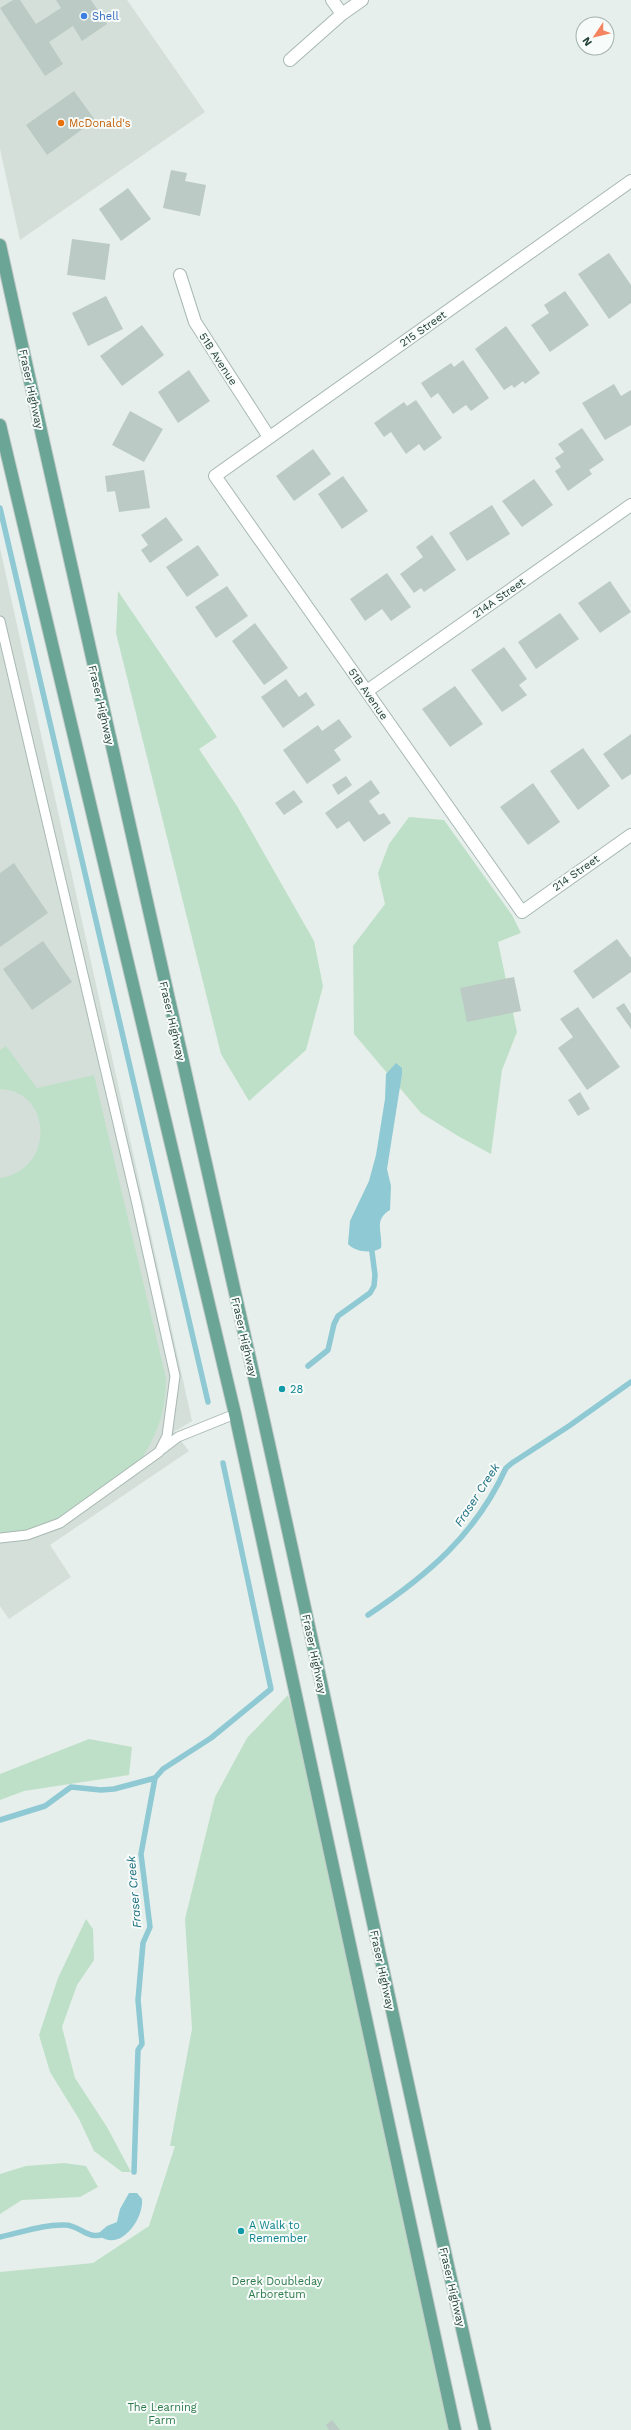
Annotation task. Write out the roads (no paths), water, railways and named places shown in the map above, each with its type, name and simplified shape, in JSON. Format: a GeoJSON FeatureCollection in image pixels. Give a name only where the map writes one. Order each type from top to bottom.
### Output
{"type":"FeatureCollection","features":[{"type":"Feature","properties":{"kind":"main road","name":"Fraser Highway"},"geometry":{"type":"LineString","coordinates":[[0,245],[76,592],[261,1408],[429,2184],[485,2430]]}},
{"type":"Feature","properties":{"kind":"main road"},"geometry":{"type":"LineString","coordinates":[[0,425],[235,1414],[455,2430]]}},
{"type":"Feature","properties":{"kind":"street"},"geometry":{"type":"LineString","coordinates":[[332,0],[342,14]]}},
{"type":"Feature","properties":{"kind":"street"},"geometry":{"type":"LineString","coordinates":[[290,60],[342,14],[362,0]]}},
{"type":"Feature","properties":{"kind":"street","name":"215 Street"},"geometry":{"type":"LineString","coordinates":[[215,476],[631,181]]}},
{"type":"Feature","properties":{"kind":"street","name":"51B Avenue"},"geometry":{"type":"LineString","coordinates":[[180,274],[194,322],[269,438]]}},
{"type":"Feature","properties":{"kind":"street","name":"51B Avenue"},"geometry":{"type":"LineString","coordinates":[[215,476],[522,912]]}},
{"type":"Feature","properties":{"kind":"street","name":"214A Street"},"geometry":{"type":"LineString","coordinates":[[366,691],[631,505]]}},
{"type":"Feature","properties":{"kind":"street","name":"214 Street"},"geometry":{"type":"LineString","coordinates":[[522,912],[631,835]]}},
{"type":"Feature","properties":{"kind":"lane"},"geometry":{"type":"LineString","coordinates":[[0,622],[136,1200],[175,1376],[167,1436],[159,1452]]}},
{"type":"Feature","properties":{"kind":"lane"},"geometry":{"type":"LineString","coordinates":[[0,1538],[27,1534],[60,1523],[178,1437],[235,1414]]}},
{"type":"Feature","properties":{"kind":"water"},"geometry":{"type":"Polygon","coordinates":[[[396,1063],[402,1068],[402,1074],[387,1169],[391,1186],[390,1210],[385,1214],[380,1222],[381,1248],[373,1251],[364,1251],[355,1249],[348,1244],[350,1221],[369,1181],[376,1155],[385,1099],[386,1074],[396,1063]]]}},
{"type":"Feature","properties":{"kind":"water"},"geometry":{"type":"Polygon","coordinates":[[[129,2193],[137,2193],[142,2199],[142,2207],[135,2224],[123,2237],[115,2240],[108,2240],[100,2236],[100,2232],[107,2226],[117,2222],[120,2209],[129,2193]]]}},
{"type":"Feature","properties":{"kind":"waterway"},"geometry":{"type":"LineString","coordinates":[[0,508],[208,1402]]}},
{"type":"Feature","properties":{"kind":"waterway"},"geometry":{"type":"LineString","coordinates":[[308,1366],[328,1350],[334,1324],[338,1316],[370,1293],[374,1286],[375,1275],[371,1244]]}},
{"type":"Feature","properties":{"kind":"waterway","name":"Fraser Creek"},"geometry":{"type":"LineString","coordinates":[[368,1615],[390,1600],[430,1568],[465,1533],[494,1492],[506,1468],[631,1382]]}},
{"type":"Feature","properties":{"kind":"waterway","name":"Fraser Creek"},"geometry":{"type":"LineString","coordinates":[[134,2172],[138,2050],[142,2044],[138,2000],[143,1943],[150,1927],[141,1854],[155,1778],[163,1769],[211,1738],[271,1689],[223,1463]]}},
{"type":"Feature","properties":{"kind":"waterway"},"geometry":{"type":"LineString","coordinates":[[0,1820],[45,1806],[71,1787],[101,1790],[114,1789],[155,1778]]}},
{"type":"Feature","properties":{"kind":"waterway","name":"Fraser Creek"},"geometry":{"type":"LineString","coordinates":[[0,2237],[40,2227],[57,2225],[70,2226],[95,2236],[106,2233]]}},
{"type":"Feature","properties":{"kind":"place","name":"Shell"},"geometry":{"type":"Point","coordinates":[84,16]}},
{"type":"Feature","properties":{"kind":"place","name":"McDonald's"},"geometry":{"type":"Point","coordinates":[61,123]}},
{"type":"Feature","properties":{"kind":"place","name":"28"},"geometry":{"type":"Point","coordinates":[282,1389]}},
{"type":"Feature","properties":{"kind":"place","name":"A Walk to Remember"},"geometry":{"type":"Point","coordinates":[241,2231]}},
{"type":"Feature","properties":{"kind":"park label","name":"Derek Doubleday Arboretum"},"geometry":{"type":"Point","coordinates":[277,2287]}},
{"type":"Feature","properties":{"kind":"park label","name":"The Learning Farm"},"geometry":{"type":"Point","coordinates":[162,2413]}}]}
